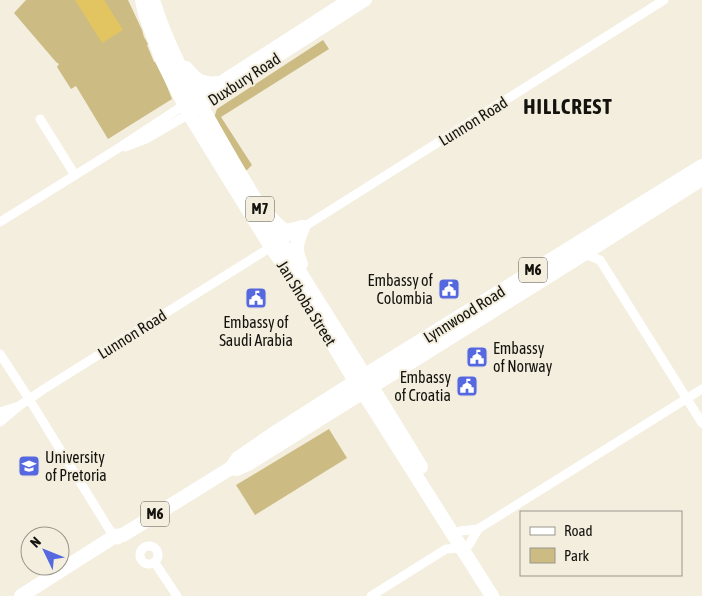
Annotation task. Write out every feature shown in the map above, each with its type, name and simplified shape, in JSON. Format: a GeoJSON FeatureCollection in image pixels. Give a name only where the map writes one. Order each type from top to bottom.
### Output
{"type":"FeatureCollection","features":[{"type":"Feature","properties":{"kind":"main road","name":"Jan Shoba Street"},"geometry":{"type":"LineString","coordinates":[[142,0],[145,14],[162,60],[259,207]]}},
{"type":"Feature","properties":{"kind":"main road","name":"Jan Shoba Street"},"geometry":{"type":"LineString","coordinates":[[153,0],[193,106],[276,244],[291,275],[364,384],[465,546],[500,596]]}},
{"type":"Feature","properties":{"kind":"main road","name":"Duxbury Road"},"geometry":{"type":"LineString","coordinates":[[193,106],[359,1]]}},
{"type":"Feature","properties":{"kind":"main road","name":"Duxbury Road"},"geometry":{"type":"LineString","coordinates":[[193,106],[218,83],[359,1]]}},
{"type":"Feature","properties":{"kind":"main road"},"geometry":{"type":"LineString","coordinates":[[174,54],[197,80],[207,84],[218,83]]}},
{"type":"Feature","properties":{"kind":"main road","name":"Lynnwood Road"},"geometry":{"type":"LineString","coordinates":[[364,384],[702,166]]}},
{"type":"Feature","properties":{"kind":"main road","name":"Lynnwood Road"},"geometry":{"type":"LineString","coordinates":[[21,596],[231,468],[243,454],[584,254],[702,179]]}},
{"type":"Feature","properties":{"kind":"main road"},"geometry":{"type":"LineString","coordinates":[[259,207],[285,230],[303,227]]}},
{"type":"Feature","properties":{"kind":"main road"},"geometry":{"type":"LineString","coordinates":[[259,207],[261,216],[276,244]]}},
{"type":"Feature","properties":{"kind":"main road"},"geometry":{"type":"LineString","coordinates":[[303,227],[296,249],[307,283]]}},
{"type":"Feature","properties":{"kind":"main road","name":"Jan Shoba Street"},"geometry":{"type":"LineString","coordinates":[[276,244],[307,283],[364,384]]}},
{"type":"Feature","properties":{"kind":"main road","name":"Lynnwood Road"},"geometry":{"type":"LineString","coordinates":[[35,596],[119,538]]}},
{"type":"Feature","properties":{"kind":"main road","name":"Jan Shoba Street"},"geometry":{"type":"LineString","coordinates":[[465,546],[492,596]]}},
{"type":"Feature","properties":{"kind":"street","name":"Lunnon Road"},"geometry":{"type":"LineString","coordinates":[[0,422],[29,399],[664,0]]}},
{"type":"Feature","properties":{"kind":"street","name":"Duxbury Road"},"geometry":{"type":"LineString","coordinates":[[0,222],[117,149],[146,139],[193,106]]}},
{"type":"Feature","properties":{"kind":"street"},"geometry":{"type":"LineString","coordinates":[[40,119],[75,176]]}},
{"type":"Feature","properties":{"kind":"street"},"geometry":{"type":"LineString","coordinates":[[600,260],[602,242]]}},
{"type":"Feature","properties":{"kind":"street"},"geometry":{"type":"LineString","coordinates":[[584,254],[600,260],[702,423]]}},
{"type":"Feature","properties":{"kind":"street"},"geometry":{"type":"LineString","coordinates":[[0,354],[109,529],[119,538]]}},
{"type":"Feature","properties":{"kind":"street"},"geometry":{"type":"LineString","coordinates":[[446,549],[456,532],[478,528],[702,389]]}},
{"type":"Feature","properties":{"kind":"street","name":"Lunnon Road"},"geometry":{"type":"LineString","coordinates":[[0,412],[19,406]]}},
{"type":"Feature","properties":{"kind":"street"},"geometry":{"type":"LineString","coordinates":[[371,596],[446,549],[465,546],[478,528]]}},
{"type":"Feature","properties":{"kind":"street"},"geometry":{"type":"LineString","coordinates":[[155,563],[177,596]]}},
{"type":"Feature","properties":{"kind":"green space"},"geometry":{"type":"Polygon","coordinates":[[[26,0],[128,0],[154,62],[157,61],[172,99],[108,139],[76,86],[71,89],[57,67],[59,64],[14,13],[26,0]]]}},
{"type":"Feature","properties":{"kind":"green space"},"geometry":{"type":"Polygon","coordinates":[[[323,40],[329,49],[221,117],[252,165],[242,172],[214,118],[217,109],[323,40]]]}},
{"type":"Feature","properties":{"kind":"green space"},"geometry":{"type":"Polygon","coordinates":[[[329,429],[347,458],[255,515],[236,485],[329,429]]]}},
{"type":"Feature","properties":{"kind":"shaded area"},"geometry":{"type":"Polygon","coordinates":[[[75,0],[104,0],[123,30],[102,43],[75,0]]]}},
{"type":"Feature","properties":{"kind":"place","name":"Embassy of Colombia"},"geometry":{"type":"Point","coordinates":[449,289]}},
{"type":"Feature","properties":{"kind":"place","name":"Embassy of Saudi Arabia"},"geometry":{"type":"Point","coordinates":[256,298]}},
{"type":"Feature","properties":{"kind":"place","name":"Embassy of Norway"},"geometry":{"type":"Point","coordinates":[477,357]}},
{"type":"Feature","properties":{"kind":"place","name":"Embassy of Croatia"},"geometry":{"type":"Point","coordinates":[467,386]}},
{"type":"Feature","properties":{"kind":"place","name":"University of Pretoria"},"geometry":{"type":"Point","coordinates":[29,466]}},
{"type":"Feature","properties":{"kind":"district","name":"HILLCREST"},"geometry":{"type":"Point","coordinates":[568,107]}}]}
